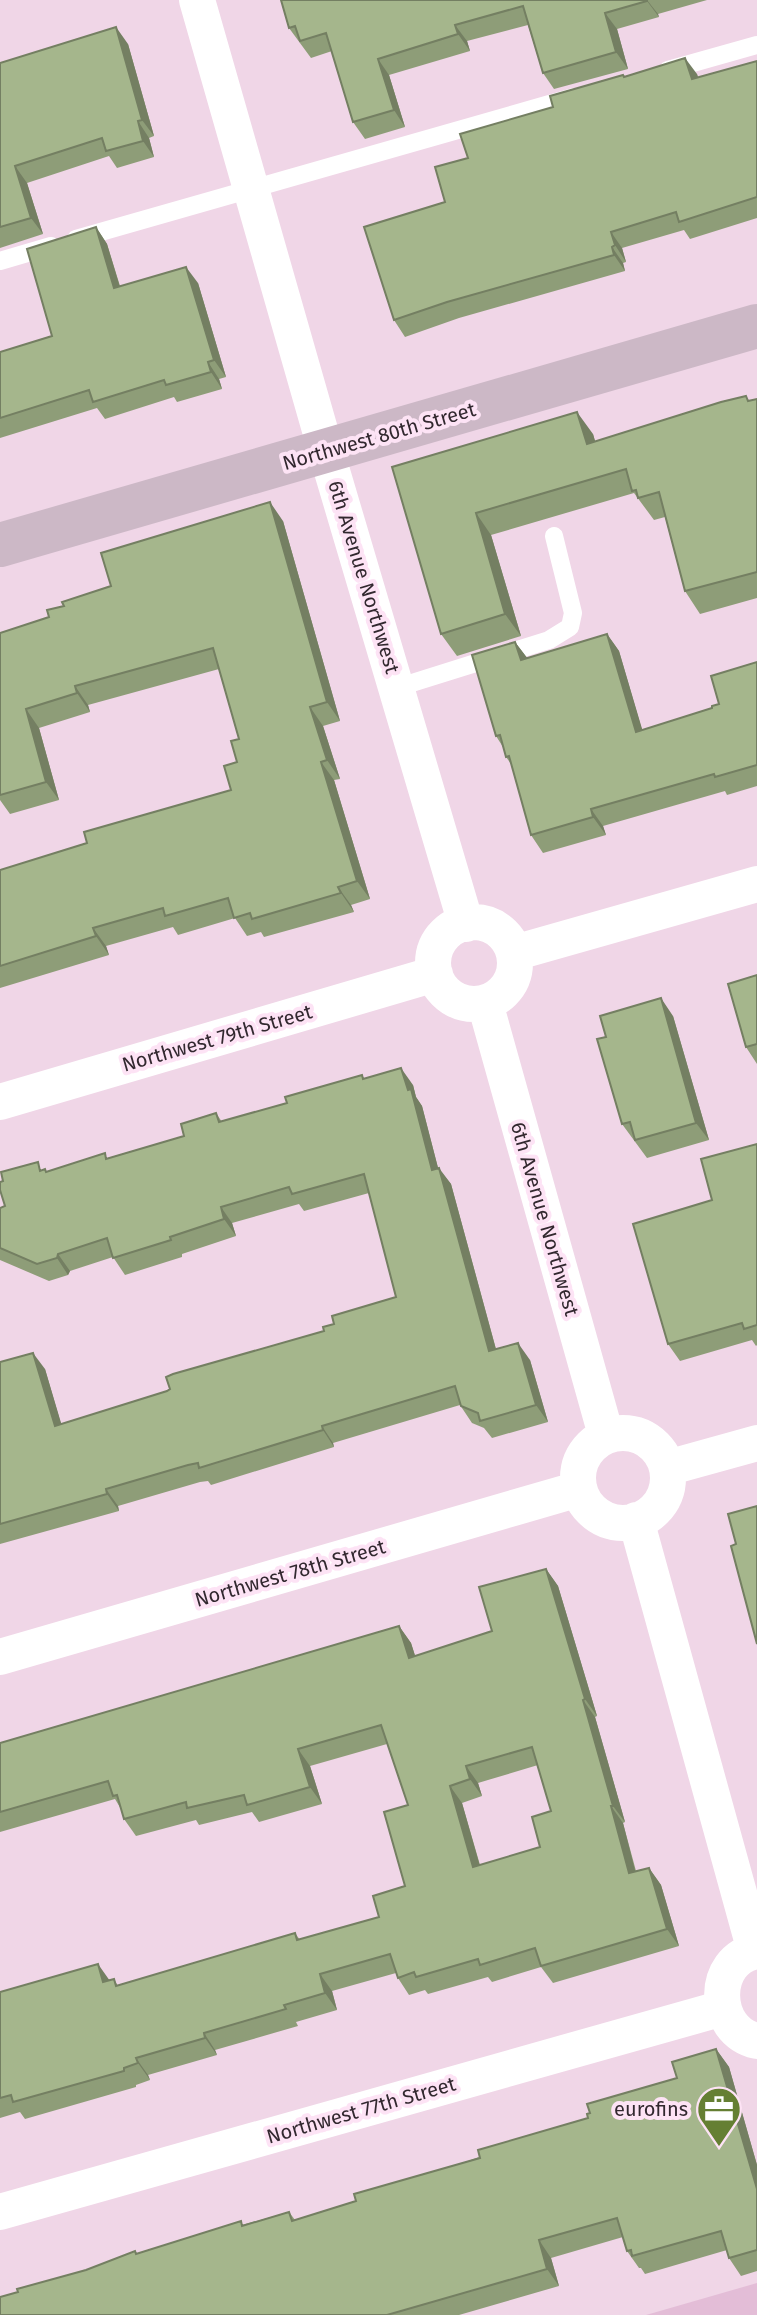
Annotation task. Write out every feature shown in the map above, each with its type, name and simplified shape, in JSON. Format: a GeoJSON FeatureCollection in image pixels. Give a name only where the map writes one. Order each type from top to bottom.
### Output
{"type":"FeatureCollection","features":[{"type":"Feature","properties":{"kind":"street","name":"6th Avenue Northwest"},"geometry":{"type":"LineString","coordinates":[[197,0],[466,924]]}},
{"type":"Feature","properties":{"kind":"street","name":"Northwest 80th Street"},"geometry":{"type":"LineString","coordinates":[[0,545],[757,326]]}},
{"type":"Feature","properties":{"kind":"street"},"geometry":{"type":"LineString","coordinates":[[514,953],[757,884]]}},
{"type":"Feature","properties":{"kind":"street"},"geometry":{"type":"LineString","coordinates":[[472,922],[499,930],[514,953],[515,967],[511,981],[504,992],[485,1003],[468,1004],[455,1000],[445,992],[433,969],[437,943],[446,932],[472,922]]}},
{"type":"Feature","properties":{"kind":"street","name":"Northwest 79th Street"},"geometry":{"type":"LineString","coordinates":[[0,1102],[435,974]]}},
{"type":"Feature","properties":{"kind":"street","name":"6th Avenue Northwest"},"geometry":{"type":"LineString","coordinates":[[485,1003],[606,1435]]}},
{"type":"Feature","properties":{"kind":"street"},"geometry":{"type":"LineString","coordinates":[[621,1432],[636,1434],[650,1441],[661,1452],[667,1468],[668,1482],[664,1497],[644,1518],[636,1520],[616,1523],[606,1520],[590,1510],[579,1489],[578,1470],[582,1456],[606,1435],[621,1432]]}},
{"type":"Feature","properties":{"kind":"street"},"geometry":{"type":"LineString","coordinates":[[667,1468],[757,1443]]}},
{"type":"Feature","properties":{"kind":"street","name":"Northwest 78th Street"},"geometry":{"type":"LineString","coordinates":[[0,1657],[579,1489]]}},
{"type":"Feature","properties":{"kind":"street"},"geometry":{"type":"LineString","coordinates":[[636,1520],[756,1951],[737,1960],[728,1972],[722,1986],[723,2008],[737,2031],[757,2041]]}},
{"type":"Feature","properties":{"kind":"street","name":"Northwest 77th Street"},"geometry":{"type":"LineString","coordinates":[[0,2212],[723,2008]]}},
{"type":"Feature","properties":{"kind":"lane"},"geometry":{"type":"LineString","coordinates":[[651,75],[757,45]]}},
{"type":"Feature","properties":{"kind":"lane"},"geometry":{"type":"LineString","coordinates":[[0,261],[590,92]]}},
{"type":"Feature","properties":{"kind":"lane"},"geometry":{"type":"LineString","coordinates":[[396,688],[549,640],[570,627],[573,613],[554,536]]}},
{"type":"Feature","properties":{"kind":"shaded area"},"geometry":{"type":"Polygon","coordinates":[[[757,2283],[757,2315],[646,2315],[757,2283]]]}},
{"type":"Feature","properties":{"kind":"building"},"geometry":{"type":"Polygon","coordinates":[[[281,0],[647,1],[605,13],[616,52],[543,73],[523,6],[455,25],[458,34],[378,59],[394,110],[353,122],[326,33],[300,41],[295,26],[289,28],[281,0]]]}},
{"type":"Feature","properties":{"kind":"building"},"geometry":{"type":"Polygon","coordinates":[[[116,27],[142,120],[138,121],[143,141],[106,151],[102,138],[15,166],[31,218],[0,227],[0,63],[116,27]]]}},
{"type":"Feature","properties":{"kind":"building"},"geometry":{"type":"Polygon","coordinates":[[[685,58],[692,79],[757,61],[757,197],[679,222],[676,212],[611,232],[614,255],[394,320],[364,227],[445,202],[435,167],[468,158],[460,134],[553,107],[550,96],[685,58]]]}},
{"type":"Feature","properties":{"kind":"building"},"geometry":{"type":"Polygon","coordinates":[[[96,227],[114,288],[186,267],[214,360],[208,362],[211,372],[166,385],[164,380],[93,402],[89,390],[0,418],[0,352],[52,336],[27,249],[96,227]]]}},
{"type":"Feature","properties":{"kind":"building"},"geometry":{"type":"Polygon","coordinates":[[[746,396],[748,401],[757,399],[757,572],[685,591],[659,492],[638,498],[636,490],[632,491],[626,469],[476,513],[505,614],[441,634],[392,467],[577,412],[587,444],[746,396]]]}},
{"type":"Feature","properties":{"kind":"building"},"geometry":{"type":"Polygon","coordinates":[[[270,502],[327,702],[310,707],[327,760],[321,762],[357,881],[338,887],[341,893],[252,919],[250,913],[234,918],[228,898],[165,916],[163,908],[93,928],[96,936],[0,966],[0,870],[87,843],[84,832],[231,790],[224,766],[237,762],[231,741],[239,739],[213,648],[75,686],[77,693],[26,709],[46,782],[0,795],[0,633],[49,617],[47,610],[64,606],[62,602],[111,586],[101,553],[270,502]]]}},
{"type":"Feature","properties":{"kind":"building"},"geometry":{"type":"Polygon","coordinates":[[[607,634],[636,732],[719,704],[711,676],[757,662],[757,765],[591,809],[593,817],[531,835],[509,756],[506,757],[500,735],[496,736],[472,655],[515,642],[521,660],[607,634]]]}},
{"type":"Feature","properties":{"kind":"building"},"geometry":{"type":"Polygon","coordinates":[[[757,975],[757,1044],[746,1047],[728,984],[757,975]]]}},
{"type":"Feature","properties":{"kind":"building"},"geometry":{"type":"Polygon","coordinates":[[[661,998],[696,1123],[635,1140],[630,1122],[622,1124],[597,1039],[606,1037],[600,1016],[661,998]]]}},
{"type":"Feature","properties":{"kind":"building"},"geometry":{"type":"Polygon","coordinates":[[[401,1068],[408,1090],[411,1089],[432,1170],[439,1168],[489,1351],[518,1343],[536,1405],[480,1421],[478,1413],[461,1406],[455,1386],[322,1426],[323,1430],[199,1468],[198,1463],[188,1465],[106,1489],[107,1494],[0,1524],[0,1362],[33,1353],[55,1426],[167,1391],[170,1389],[166,1377],[173,1374],[324,1331],[323,1327],[334,1324],[332,1316],[396,1297],[364,1174],[292,1194],[289,1187],[221,1207],[224,1219],[113,1258],[107,1238],[37,1264],[0,1248],[0,1208],[5,1206],[0,1190],[0,1182],[3,1181],[1,1172],[38,1162],[40,1171],[45,1169],[46,1172],[105,1153],[106,1159],[184,1136],[181,1124],[216,1113],[219,1122],[287,1103],[285,1097],[362,1075],[363,1079],[401,1068]]]}},
{"type":"Feature","properties":{"kind":"building"},"geometry":{"type":"Polygon","coordinates":[[[757,1144],[757,1325],[744,1329],[742,1323],[668,1344],[633,1224],[712,1200],[701,1159],[757,1144]]]}},
{"type":"Feature","properties":{"kind":"building"},"geometry":{"type":"Polygon","coordinates":[[[757,1506],[757,1644],[731,1546],[736,1544],[728,1514],[757,1506]]]}},
{"type":"Feature","properties":{"kind":"building"},"geometry":{"type":"Polygon","coordinates":[[[546,1569],[585,1699],[629,1873],[649,1868],[667,1929],[541,1966],[535,1948],[480,1965],[478,1959],[416,1977],[414,1972],[398,1978],[390,1954],[320,1974],[325,1993],[284,2005],[286,2009],[204,2033],[205,2038],[136,2058],[138,2063],[124,2068],[124,2071],[13,2102],[11,2095],[0,2098],[0,1992],[98,1964],[103,1982],[114,1979],[116,1986],[295,1933],[297,1940],[379,1917],[373,1896],[405,1886],[384,1812],[408,1805],[381,1725],[298,1749],[310,1787],[247,1805],[244,1795],[187,1808],[186,1802],[124,1819],[117,1795],[113,1796],[108,1781],[0,1812],[0,1743],[399,1626],[409,1658],[492,1631],[479,1587],[546,1569]],[[532,1747],[466,1766],[470,1779],[450,1786],[473,1867],[540,1847],[532,1817],[551,1811],[532,1747]]]}},
{"type":"Feature","properties":{"kind":"building"},"geometry":{"type":"Polygon","coordinates":[[[716,2049],[757,2189],[757,2250],[729,2258],[721,2231],[632,2256],[631,2250],[627,2251],[617,2218],[539,2240],[547,2269],[387,2315],[0,2315],[0,2297],[18,2292],[17,2289],[241,2221],[242,2226],[289,2212],[292,2221],[356,2201],[354,2194],[480,2158],[478,2150],[588,2118],[587,2104],[677,2078],[672,2062],[716,2049]]]}},
{"type":"Feature","properties":{"kind":"place","name":"eurofins"},"geometry":{"type":"Point","coordinates":[719,2148]}}]}
